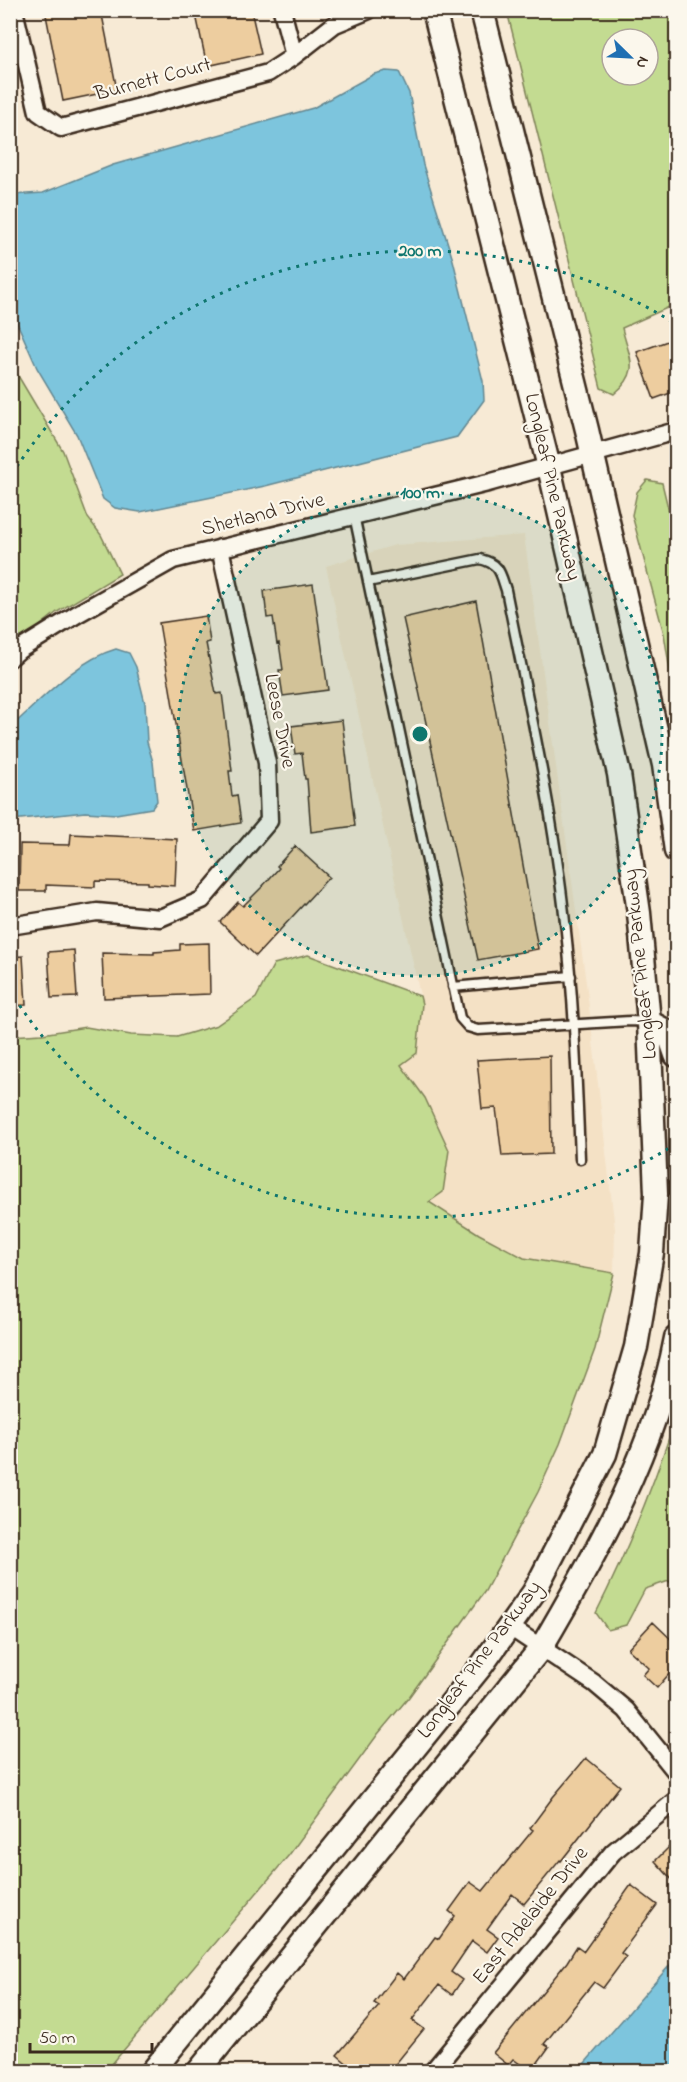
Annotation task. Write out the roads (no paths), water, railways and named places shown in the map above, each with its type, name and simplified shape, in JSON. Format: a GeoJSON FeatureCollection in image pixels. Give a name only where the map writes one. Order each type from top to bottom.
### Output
{"type":"FeatureCollection","features":[{"type":"Feature","properties":{"kind":"main road","name":"Longleaf Pine Parkway"},"geometry":{"type":"LineString","coordinates":[[152,2072],[482,1665],[534,1592],[605,1454],[636,1347],[652,1253],[656,1194],[649,1022],[639,913],[618,774],[549,467],[434,10]]}},
{"type":"Feature","properties":{"kind":"main road"},"geometry":{"type":"LineString","coordinates":[[482,10],[592,455],[664,765],[676,851]]}},
{"type":"Feature","properties":{"kind":"main road"},"geometry":{"type":"LineString","coordinates":[[649,1022],[668,1032],[676,1055]]}},
{"type":"Feature","properties":{"kind":"main road","name":"Longleaf Pine Parkway"},"geometry":{"type":"LineString","coordinates":[[198,2072],[541,1648],[584,1574],[651,1433],[676,1338]]}},
{"type":"Feature","properties":{"kind":"street","name":"Burnett Court"},"geometry":{"type":"LineString","coordinates":[[14,10],[38,112],[61,128],[268,73],[335,24],[369,10]]}},
{"type":"Feature","properties":{"kind":"street"},"geometry":{"type":"LineString","coordinates":[[282,10],[294,56]]}},
{"type":"Feature","properties":{"kind":"street","name":"Shetland Drive"},"geometry":{"type":"LineString","coordinates":[[10,657],[79,613],[173,560],[549,467],[676,431]]}},
{"type":"Feature","properties":{"kind":"street","name":"Leese Drive"},"geometry":{"type":"LineString","coordinates":[[10,926],[97,912],[160,918],[202,900],[269,820],[267,763],[220,548]]}},
{"type":"Feature","properties":{"kind":"street"},"geometry":{"type":"LineString","coordinates":[[510,1627],[594,1683],[626,1710],[676,1772]]}},
{"type":"Feature","properties":{"kind":"street","name":"East Adelaide Drive"},"geometry":{"type":"LineString","coordinates":[[432,2072],[613,1852],[676,1800]]}},
{"type":"Feature","properties":{"kind":"lane"},"geometry":{"type":"LineString","coordinates":[[354,515],[460,1018],[468,1027],[478,1030],[649,1022]]}},
{"type":"Feature","properties":{"kind":"lane"},"geometry":{"type":"LineString","coordinates":[[368,582],[480,560],[498,567],[506,590],[544,778],[562,898],[575,1024],[580,1159]]}},
{"type":"Feature","properties":{"kind":"lane"},"geometry":{"type":"LineString","coordinates":[[453,987],[571,976]]}},
{"type":"Feature","properties":{"kind":"water"},"geometry":{"type":"Polygon","coordinates":[[[386,71],[399,72],[409,93],[423,165],[453,260],[483,381],[484,400],[457,437],[265,486],[140,512],[115,508],[103,499],[77,435],[37,368],[11,309],[11,195],[43,193],[113,165],[313,108],[374,74],[386,71]]]}},
{"type":"Feature","properties":{"kind":"water"},"geometry":{"type":"Polygon","coordinates":[[[116,649],[129,653],[136,667],[145,703],[147,742],[153,762],[157,801],[152,808],[116,814],[85,812],[10,819],[11,727],[74,671],[102,654],[116,649]]]}},
{"type":"Feature","properties":{"kind":"water"},"geometry":{"type":"Polygon","coordinates":[[[676,1958],[676,2068],[658,2071],[578,2071],[676,1958]]]}}]}
